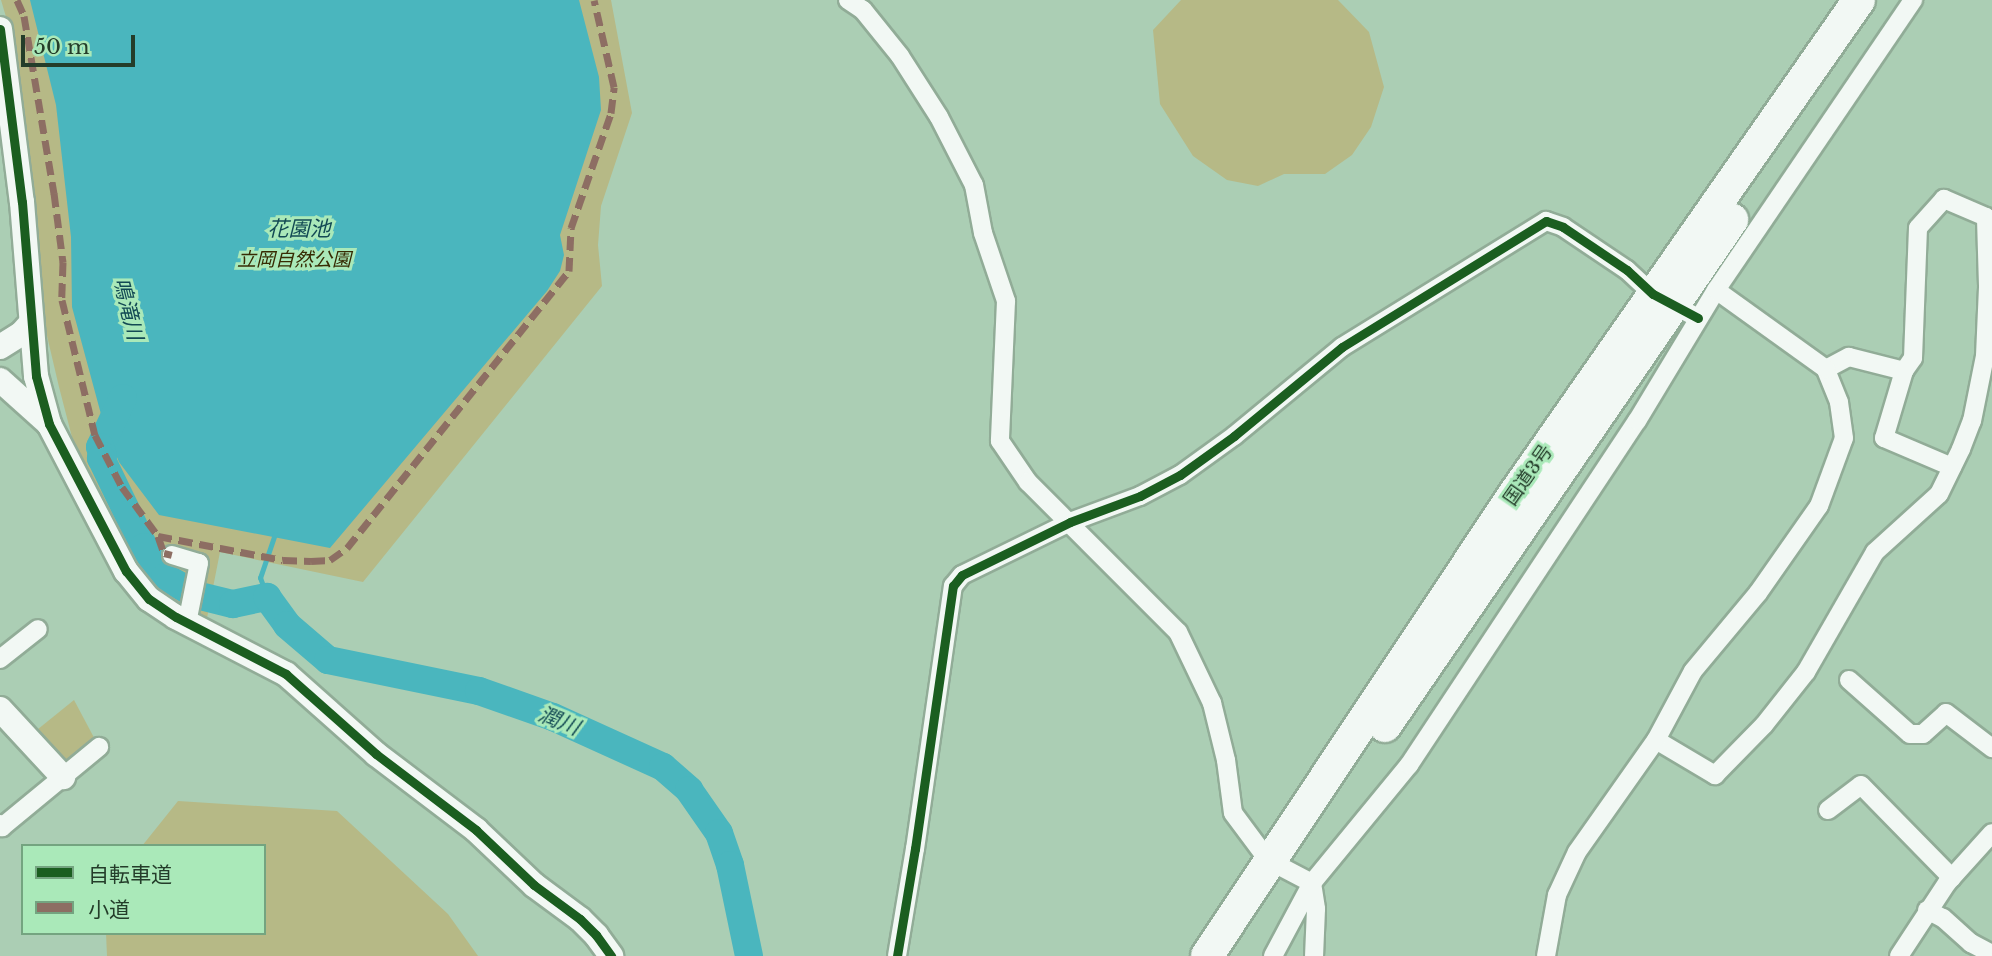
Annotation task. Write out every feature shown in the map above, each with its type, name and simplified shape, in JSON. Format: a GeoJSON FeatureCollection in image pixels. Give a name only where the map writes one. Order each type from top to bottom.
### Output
{"type":"FeatureCollection","features":[{"type":"Feature","properties":{"kind":"highway","name":"国道3号"},"geometry":{"type":"LineString","coordinates":[[1675,306],[1859,0]]}},
{"type":"Feature","properties":{"kind":"highway","name":"国道3号"},"geometry":{"type":"LineString","coordinates":[[1233,956],[1883,0]]}},
{"type":"Feature","properties":{"kind":"highway","name":"国道3号"},"geometry":{"type":"LineString","coordinates":[[1207,956],[1289,871]]}},
{"type":"Feature","properties":{"kind":"street"},"geometry":{"type":"LineString","coordinates":[[848,0],[863,10],[900,56],[939,117],[974,185],[983,233],[1006,301],[1000,441],[1028,482],[1178,632],[1212,703],[1226,760],[1233,813],[1289,871],[1316,909],[1314,956]]}},
{"type":"Feature","properties":{"kind":"street"},"geometry":{"type":"LineString","coordinates":[[1675,306],[1716,290],[1913,0]]}},
{"type":"Feature","properties":{"kind":"street"},"geometry":{"type":"LineString","coordinates":[[0,29],[22,202],[36,376],[49,424],[126,571],[149,599],[187,623],[286,674],[376,754],[476,830],[534,885],[580,919],[596,934],[611,956]]}},
{"type":"Feature","properties":{"kind":"street"},"geometry":{"type":"LineString","coordinates":[[1656,740],[1715,775],[1764,725],[1806,672],[1875,552],[1938,494],[1952,467],[1972,421],[1985,356],[1986,217],[1944,199],[1918,228],[1913,358],[1904,371],[1884,438],[1952,467]]}},
{"type":"Feature","properties":{"kind":"street"},"geometry":{"type":"LineString","coordinates":[[897,956],[953,586],[962,575],[1070,522],[1140,496],[1180,475],[1234,436],[1342,347],[1546,221],[1563,227],[1675,306]]}},
{"type":"Feature","properties":{"kind":"street"},"geometry":{"type":"LineString","coordinates":[[1546,956],[1557,895],[1577,852],[1656,740],[1693,671],[1758,593],[1819,506],[1844,438],[1839,402],[1826,369],[1716,290]]}},
{"type":"Feature","properties":{"kind":"street"},"geometry":{"type":"LineString","coordinates":[[1273,956],[1289,871],[1409,765],[1637,421],[1675,306]]}},
{"type":"Feature","properties":{"kind":"street"},"geometry":{"type":"LineString","coordinates":[[0,347],[21,334],[30,324]]}},
{"type":"Feature","properties":{"kind":"street"},"geometry":{"type":"LineString","coordinates":[[1826,369],[1849,357],[1904,371]]}},
{"type":"Feature","properties":{"kind":"street"},"geometry":{"type":"LineString","coordinates":[[0,380],[49,424]]}},
{"type":"Feature","properties":{"kind":"street"},"geometry":{"type":"LineString","coordinates":[[172,555],[199,563],[187,623]]}},
{"type":"Feature","properties":{"kind":"street"},"geometry":{"type":"LineString","coordinates":[[0,659],[38,629]]}},
{"type":"Feature","properties":{"kind":"street"},"geometry":{"type":"LineString","coordinates":[[1849,680],[1910,734],[1923,734],[1946,713],[1992,748]]}},
{"type":"Feature","properties":{"kind":"street"},"geometry":{"type":"LineString","coordinates":[[0,709],[63,777]]}},
{"type":"Feature","properties":{"kind":"street"},"geometry":{"type":"LineString","coordinates":[[0,824],[2,827],[99,747]]}},
{"type":"Feature","properties":{"kind":"street"},"geometry":{"type":"LineString","coordinates":[[1828,810],[1861,785],[1952,878]]}},
{"type":"Feature","properties":{"kind":"street"},"geometry":{"type":"LineString","coordinates":[[1899,956],[1927,910],[1992,832]]}},
{"type":"Feature","properties":{"kind":"street"},"geometry":{"type":"LineString","coordinates":[[1927,910],[1943,918],[1971,943],[1992,954]]}},
{"type":"Feature","properties":{"kind":"green space","name":"花園池"},"geometry":{"type":"Polygon","coordinates":[[[1,0],[611,0],[632,113],[601,206],[598,245],[602,286],[363,582],[220,552],[206,623],[162,595],[134,557],[73,441],[59,387],[44,323],[9,27],[1,0]]]}},
{"type":"Feature","properties":{"kind":"green space"},"geometry":{"type":"Polygon","coordinates":[[[1181,0],[1338,0],[1369,32],[1384,87],[1371,127],[1352,155],[1325,174],[1284,174],[1258,186],[1227,180],[1193,156],[1160,104],[1153,30],[1181,0]]]}},
{"type":"Feature","properties":{"kind":"green space"},"geometry":{"type":"Polygon","coordinates":[[[74,700],[99,747],[63,777],[27,738],[74,700]]]}},
{"type":"Feature","properties":{"kind":"green space"},"geometry":{"type":"Polygon","coordinates":[[[178,801],[337,811],[448,914],[478,956],[107,956],[106,935],[266,935],[266,844],[144,844],[178,801]]]}},
{"type":"Feature","properties":{"kind":"water","name":"花園池"},"geometry":{"type":"Polygon","coordinates":[[[30,0],[579,0],[599,77],[601,110],[560,235],[564,255],[560,271],[547,291],[330,548],[159,515],[119,462],[105,429],[72,307],[71,237],[56,105],[30,0]]]}},
{"type":"Feature","properties":{"kind":"waterway","name":"潤川"},"geometry":{"type":"LineString","coordinates":[[123,398],[100,447],[103,456],[101,458],[144,547],[165,577],[196,595],[233,604],[267,597],[287,625],[328,660],[479,691],[553,717],[663,767],[689,790],[719,833],[730,865],[749,956]]}},
{"type":"Feature","properties":{"kind":"waterway"},"geometry":{"type":"LineString","coordinates":[[267,597],[260,578],[275,534]]}},
{"type":"Feature","properties":{"kind":"marked path"},"geometry":{"type":"LineString","coordinates":[[17,0],[24,16],[54,193],[63,262],[62,300],[95,435],[122,487],[158,536],[283,560],[311,561],[330,560],[347,548],[569,271],[571,228],[611,113],[614,87],[594,0]]}},
{"type":"Feature","properties":{"kind":"marked path"},"geometry":{"type":"LineString","coordinates":[[158,536],[164,553],[172,555]]}},
{"type":"Feature","properties":{"kind":"cycle path"},"geometry":{"type":"LineString","coordinates":[[0,29],[22,202],[36,376],[49,424],[126,571],[149,599],[176,617],[286,674],[376,754],[476,830],[534,885],[580,919],[611,956]]}},
{"type":"Feature","properties":{"kind":"cycle path"},"geometry":{"type":"LineString","coordinates":[[897,956],[953,586],[962,575],[1070,522],[1140,496],[1180,475],[1234,436],[1342,347],[1546,221],[1563,227],[1627,270],[1653,294],[1698,318]]}},
{"type":"Feature","properties":{"kind":"park label","name":"立岡自然公園"},"geometry":{"type":"Point","coordinates":[294,260]}},
{"type":"Feature","properties":{"kind":"water label","name":"鳴滝川"},"geometry":{"type":"Point","coordinates":[128,309]}}]}
